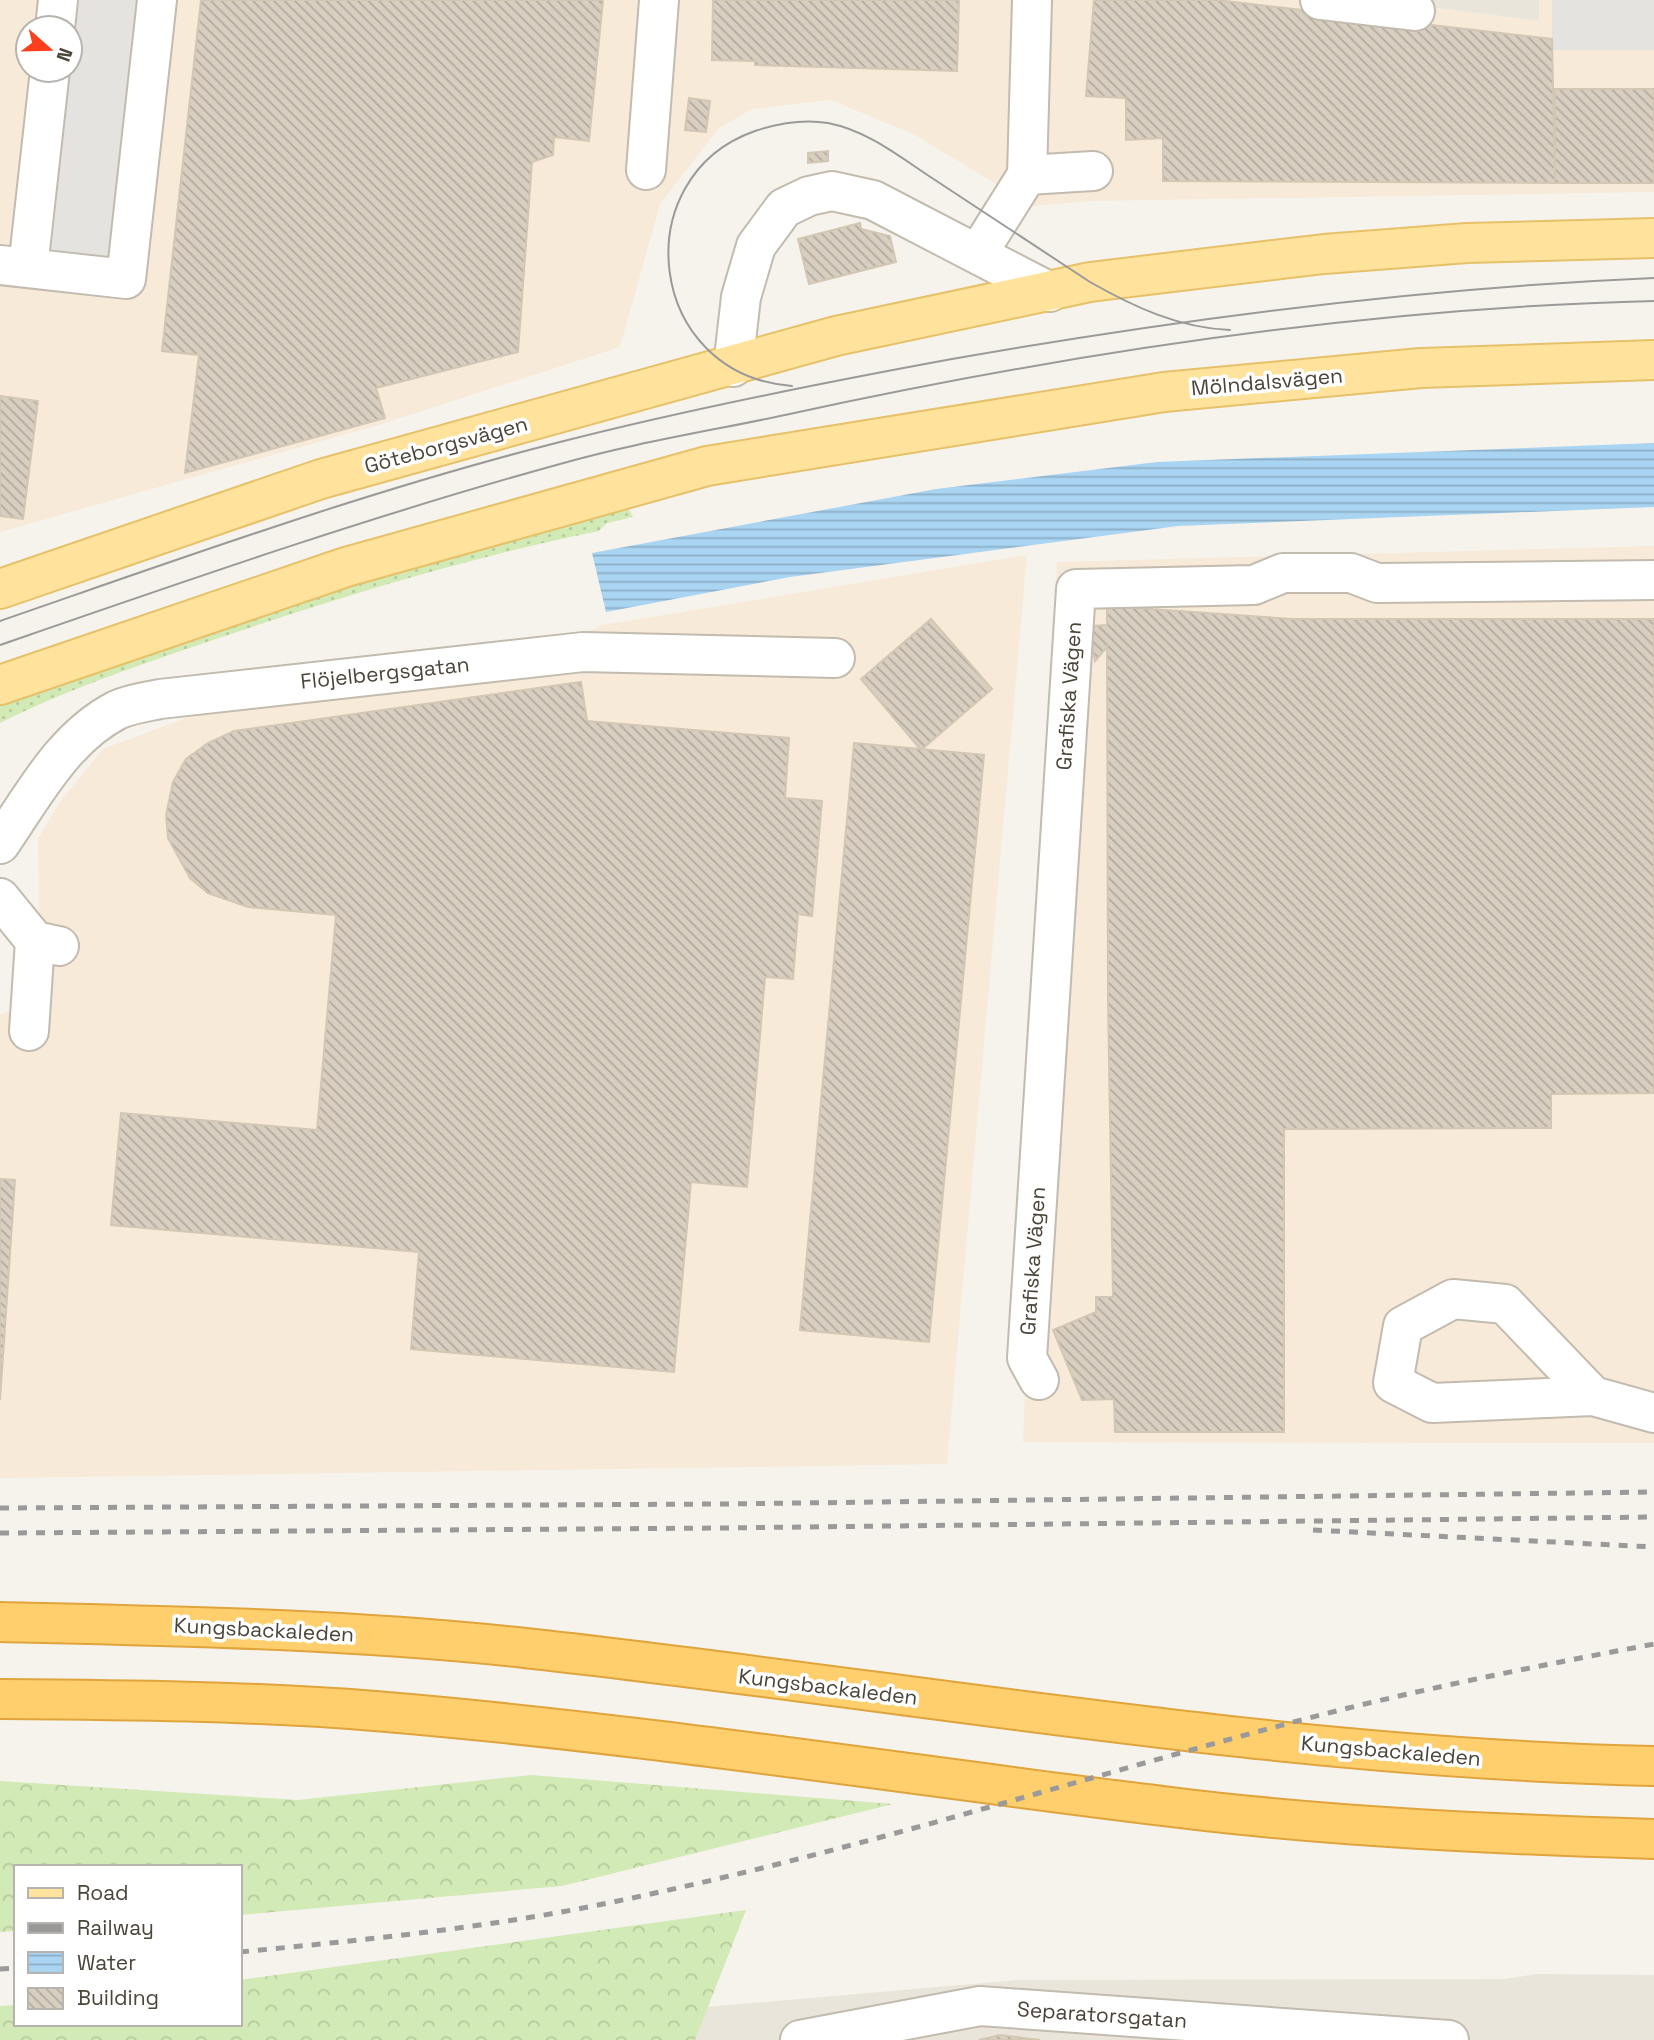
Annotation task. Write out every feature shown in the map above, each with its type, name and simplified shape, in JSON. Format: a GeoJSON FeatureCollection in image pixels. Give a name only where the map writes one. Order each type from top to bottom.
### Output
{"type":"FeatureCollection","features":[{"type":"Feature","properties":{"kind":"highway","name":"Kungsbackaleden"},"geometry":{"type":"LineString","coordinates":[[0,1622],[239,1627],[524,1648],[1185,1733],[1550,1764],[1654,1766]]}},
{"type":"Feature","properties":{"kind":"highway"},"geometry":{"type":"LineString","coordinates":[[0,1699],[229,1702],[376,1711],[783,1756],[1175,1808],[1365,1825],[1654,1839]]}},
{"type":"Feature","properties":{"kind":"main road"},"geometry":{"type":"LineString","coordinates":[[1050,292],[1090,282],[1324,254],[1467,243],[1654,238]]}},
{"type":"Feature","properties":{"kind":"main road","name":"Göteborgsvägen"},"geometry":{"type":"LineString","coordinates":[[0,589],[321,479],[733,367],[836,336],[898,321],[1050,292]]}},
{"type":"Feature","properties":{"kind":"main road","name":"Mölndalsvägen"},"geometry":{"type":"LineString","coordinates":[[0,685],[345,567],[592,496],[707,467],[1164,392],[1421,368],[1654,360]]}},
{"type":"Feature","properties":{"kind":"street"},"geometry":{"type":"LineString","coordinates":[[47,84],[14,266],[126,279],[157,0]]}},
{"type":"Feature","properties":{"kind":"street"},"geometry":{"type":"LineString","coordinates":[[646,170],[659,0]]}},
{"type":"Feature","properties":{"kind":"street"},"geometry":{"type":"LineString","coordinates":[[978,253],[1027,176],[1032,0]]}},
{"type":"Feature","properties":{"kind":"street"},"geometry":{"type":"LineString","coordinates":[[1320,0],[1415,11]]}},
{"type":"Feature","properties":{"kind":"street"},"geometry":{"type":"LineString","coordinates":[[1027,176],[1093,171]]}},
{"type":"Feature","properties":{"kind":"street"},"geometry":{"type":"LineString","coordinates":[[733,367],[741,297],[756,246],[784,208],[809,196],[832,191],[873,200],[1050,292]]}},
{"type":"Feature","properties":{"kind":"street","name":"Grafiska Vägen"},"geometry":{"type":"LineString","coordinates":[[1039,1380],[1027,1358],[1076,589],[1254,585],[1283,573],[1351,573],[1377,583],[1654,580]]}},
{"type":"Feature","properties":{"kind":"street","name":"Flöjelbergsgatan"},"geometry":{"type":"LineString","coordinates":[[0,845],[55,763],[84,732],[119,709],[159,699],[583,652],[835,659]]}},
{"type":"Feature","properties":{"kind":"street"},"geometry":{"type":"LineString","coordinates":[[0,898],[48,944],[29,1031]]}},
{"type":"Feature","properties":{"kind":"street"},"geometry":{"type":"LineString","coordinates":[[1592,1396],[1505,1304],[1453,1299],[1403,1326],[1393,1383],[1432,1403],[1592,1396],[1654,1413]]}},
{"type":"Feature","properties":{"kind":"street","name":"Separatorsgatan"},"geometry":{"type":"LineString","coordinates":[[800,2040],[980,2006],[1449,2040]]}},
{"type":"Feature","properties":{"kind":"shaded area"},"geometry":{"type":"Polygon","coordinates":[[[0,0],[1374,0],[1539,21],[1539,0],[1654,0],[1654,192],[1090,201],[1033,206],[913,134],[831,100],[752,109],[718,129],[660,204],[620,347],[382,424],[0,532],[0,0]]]}},
{"type":"Feature","properties":{"kind":"shaded area"},"geometry":{"type":"Polygon","coordinates":[[[77,0],[138,0],[111,262],[51,256],[68,84],[84,84],[84,14],[76,14],[77,0]]]}},
{"type":"Feature","properties":{"kind":"shaded area"},"geometry":{"type":"Polygon","coordinates":[[[1374,0],[1539,0],[1539,21],[1374,0]]]}},
{"type":"Feature","properties":{"kind":"shaded area"},"geometry":{"type":"Polygon","coordinates":[[[1552,0],[1654,0],[1654,50],[1552,50],[1552,0]]]}},
{"type":"Feature","properties":{"kind":"shaded area"},"geometry":{"type":"Polygon","coordinates":[[[1654,546],[1654,1443],[1023,1442],[1057,562],[1654,546]]]}},
{"type":"Feature","properties":{"kind":"shaded area"},"geometry":{"type":"Polygon","coordinates":[[[1027,555],[947,1464],[0,1478],[0,1015],[40,996],[38,839],[59,803],[103,749],[189,717],[486,676],[603,625],[1027,555]]]}},
{"type":"Feature","properties":{"kind":"shaded area"},"geometry":{"type":"Polygon","coordinates":[[[1537,1974],[1654,1975],[1654,2040],[695,2040],[707,2007],[1019,1980],[1504,1979],[1537,1974]]]}},
{"type":"Feature","properties":{"kind":"green space"},"geometry":{"type":"Polygon","coordinates":[[[619,507],[630,511],[633,517],[607,523],[599,531],[462,563],[282,617],[117,673],[0,723],[0,704],[211,625],[619,507]]]}},
{"type":"Feature","properties":{"kind":"green space"},"geometry":{"type":"Polygon","coordinates":[[[531,1775],[893,1804],[562,1886],[242,1915],[242,1865],[14,1865],[14,1931],[0,1932],[0,1781],[298,1800],[531,1775]]]}},
{"type":"Feature","properties":{"kind":"green space"},"geometry":{"type":"Polygon","coordinates":[[[746,1910],[695,2040],[0,2040],[0,2006],[14,2005],[14,2026],[242,2026],[242,1980],[746,1910]]]}},
{"type":"Feature","properties":{"kind":"water"},"geometry":{"type":"Polygon","coordinates":[[[1654,443],[1654,507],[1178,526],[790,577],[606,612],[592,553],[936,489],[1157,462],[1654,443]]]}},
{"type":"Feature","properties":{"kind":"building"},"geometry":{"type":"Polygon","coordinates":[[[201,0],[603,0],[589,141],[554,137],[553,155],[532,162],[518,352],[376,388],[385,418],[185,473],[199,355],[162,351],[201,0]]]}},
{"type":"Feature","properties":{"kind":"building"},"geometry":{"type":"Polygon","coordinates":[[[713,0],[959,0],[957,71],[755,65],[755,61],[712,60],[713,0]]]}},
{"type":"Feature","properties":{"kind":"building"},"geometry":{"type":"Polygon","coordinates":[[[1094,0],[1217,0],[1552,39],[1555,183],[1163,181],[1163,138],[1126,140],[1126,98],[1086,96],[1094,0]]]}},
{"type":"Feature","properties":{"kind":"building"},"geometry":{"type":"Polygon","coordinates":[[[1555,89],[1654,89],[1654,183],[1555,183],[1555,89]]]}},
{"type":"Feature","properties":{"kind":"building"},"geometry":{"type":"Polygon","coordinates":[[[689,98],[710,101],[706,132],[685,130],[689,98]]]}},
{"type":"Feature","properties":{"kind":"building"},"geometry":{"type":"Polygon","coordinates":[[[828,151],[828,161],[808,163],[808,153],[828,151]]]}},
{"type":"Feature","properties":{"kind":"building"},"geometry":{"type":"Polygon","coordinates":[[[860,223],[861,229],[890,236],[896,262],[809,284],[798,239],[860,223]]]}},
{"type":"Feature","properties":{"kind":"building"},"geometry":{"type":"Polygon","coordinates":[[[0,396],[38,401],[23,519],[0,516],[0,396]]]}},
{"type":"Feature","properties":{"kind":"building"},"geometry":{"type":"Polygon","coordinates":[[[1107,606],[1292,619],[1654,619],[1654,1093],[1551,1094],[1551,1128],[1284,1129],[1284,1432],[1115,1432],[1114,1399],[1082,1400],[1053,1330],[1096,1312],[1096,1297],[1113,1297],[1108,1000],[1107,647],[1095,661],[1092,646],[1093,626],[1107,625],[1107,606]]]}},
{"type":"Feature","properties":{"kind":"building"},"geometry":{"type":"Polygon","coordinates":[[[931,619],[992,689],[921,750],[861,679],[931,619]]]}},
{"type":"Feature","properties":{"kind":"building"},"geometry":{"type":"Polygon","coordinates":[[[581,682],[587,721],[789,738],[785,798],[822,801],[812,916],[798,914],[793,979],[765,977],[747,1187],[691,1182],[674,1372],[411,1349],[419,1252],[111,1225],[121,1113],[317,1130],[336,915],[248,907],[208,893],[190,878],[168,838],[166,815],[173,782],[186,759],[208,743],[234,731],[581,682]]]}},
{"type":"Feature","properties":{"kind":"building"},"geometry":{"type":"Polygon","coordinates":[[[854,743],[984,755],[929,1342],[800,1330],[854,743]]]}},
{"type":"Feature","properties":{"kind":"building"},"geometry":{"type":"Polygon","coordinates":[[[0,1179],[15,1180],[0,1400],[0,1179]]]}},
{"type":"Feature","properties":{"kind":"building"},"geometry":{"type":"Polygon","coordinates":[[[1000,2035],[1040,2040],[979,2040],[1000,2035]]]}},
{"type":"Feature","properties":{"kind":"tram line"},"geometry":{"type":"LineString","coordinates":[[792,386],[743,374],[706,348],[682,313],[670,272],[671,229],[685,189],[713,155],[755,131],[792,123],[828,123],[857,132],[897,154],[1090,282],[1157,315],[1193,325],[1230,330]]}},
{"type":"Feature","properties":{"kind":"tram line"},"geometry":{"type":"LineString","coordinates":[[0,621],[418,481],[560,442],[755,397],[1039,344],[1214,318],[1389,297],[1654,278]]}},
{"type":"Feature","properties":{"kind":"tram line"},"geometry":{"type":"LineString","coordinates":[[0,645],[419,505],[643,443],[1000,372],[1216,337],[1435,313],[1654,301]]}},
{"type":"Feature","properties":{"kind":"railway"},"geometry":{"type":"LineString","coordinates":[[0,1508],[722,1504],[1654,1492]]}},
{"type":"Feature","properties":{"kind":"railway"},"geometry":{"type":"LineString","coordinates":[[0,1533],[1654,1517]]}},
{"type":"Feature","properties":{"kind":"railway"},"geometry":{"type":"LineString","coordinates":[[1313,1530],[1654,1547]]}},
{"type":"Feature","properties":{"kind":"railway"},"geometry":{"type":"LineString","coordinates":[[242,1952],[517,1920],[696,1884],[871,1840],[1348,1708],[1654,1644]]}},
{"type":"Feature","properties":{"kind":"railway"},"geometry":{"type":"LineString","coordinates":[[0,1969],[14,1968]]}}]}
